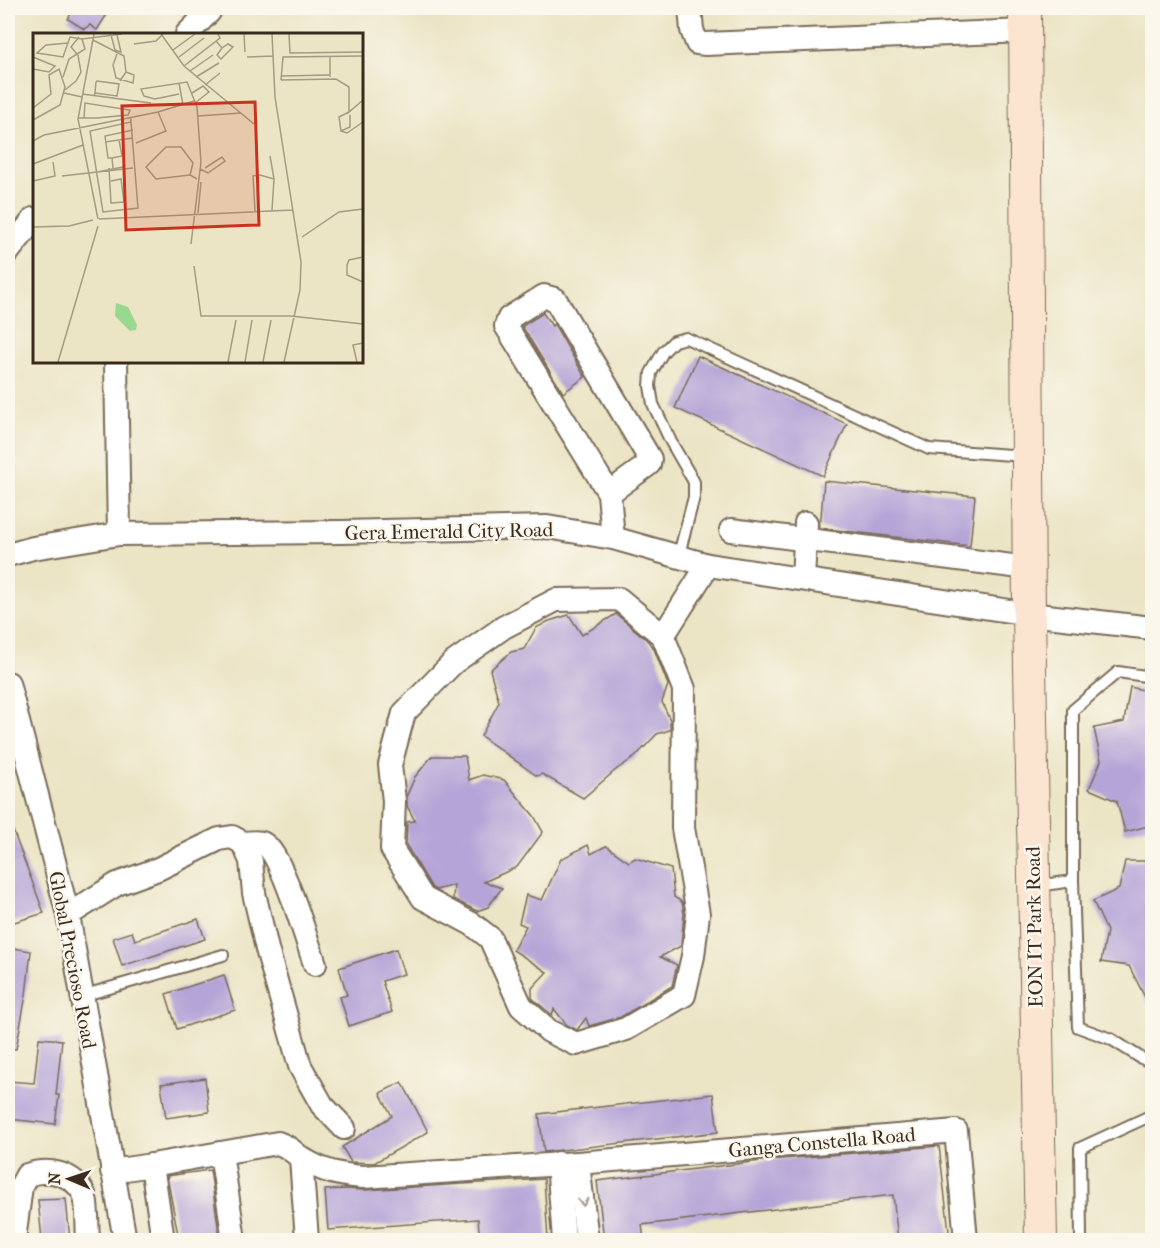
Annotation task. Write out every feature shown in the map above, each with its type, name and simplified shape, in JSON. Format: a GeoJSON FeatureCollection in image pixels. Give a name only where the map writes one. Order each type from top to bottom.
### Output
{"type":"FeatureCollection","features":[{"type":"Feature","properties":{"kind":"street"},"geometry":{"type":"LineString","coordinates":[[690,8],[692,30],[697,43],[706,44],[1025,19]]}},
{"type":"Feature","properties":{"kind":"street"},"geometry":{"type":"LineString","coordinates":[[188,33],[209,12]]}},
{"type":"Feature","properties":{"kind":"street","name":"EON IT Park Road"},"geometry":{"type":"LineString","coordinates":[[1025,19],[1028,568],[1041,1240]]}},
{"type":"Feature","properties":{"kind":"street"},"geometry":{"type":"LineString","coordinates":[[8,252],[33,220]]}},
{"type":"Feature","properties":{"kind":"street"},"geometry":{"type":"LineString","coordinates":[[609,493],[649,464],[650,459],[555,299],[544,297],[509,318],[506,326],[609,493],[613,538]]}},
{"type":"Feature","properties":{"kind":"street"},"geometry":{"type":"LineString","coordinates":[[116,363],[119,534]]}},
{"type":"Feature","properties":{"kind":"street","name":"Gera Emerald City Road"},"geometry":{"type":"LineString","coordinates":[[8,555],[33,548],[119,534],[547,527],[613,538],[678,558],[708,564],[1029,614],[1152,628]]}},
{"type":"Feature","properties":{"kind":"street"},"geometry":{"type":"LineString","coordinates":[[731,530],[805,531],[1028,568]]}},
{"type":"Feature","properties":{"kind":"street"},"geometry":{"type":"LineString","coordinates":[[803,579],[805,531]]}},
{"type":"Feature","properties":{"kind":"street"},"geometry":{"type":"LineString","coordinates":[[663,636],[708,564]]}},
{"type":"Feature","properties":{"kind":"street"},"geometry":{"type":"LineString","coordinates":[[619,599],[663,636],[684,689],[683,828],[698,914],[693,956],[684,995],[626,1029],[576,1044],[549,1031],[521,1006],[490,938],[472,924],[423,898],[392,849],[394,801],[390,765],[404,712],[453,663],[504,627],[556,600],[619,599]]}},
{"type":"Feature","properties":{"kind":"street","name":"Global Precioso Road"},"geometry":{"type":"LineString","coordinates":[[8,683],[68,915],[125,1240]]}},
{"type":"Feature","properties":{"kind":"street"},"geometry":{"type":"LineString","coordinates":[[68,915],[117,884],[158,869],[219,839],[232,837],[243,843],[262,843],[269,848],[285,876],[315,964]]}},
{"type":"Feature","properties":{"kind":"street"},"geometry":{"type":"LineString","coordinates":[[243,843],[251,861],[254,893],[267,949],[300,1066],[322,1106],[344,1128]]}},
{"type":"Feature","properties":{"kind":"street","name":"Ganga Constella Road"},"geometry":{"type":"LineString","coordinates":[[112,1171],[278,1143],[291,1148],[301,1158],[338,1175],[363,1177],[568,1163],[956,1131],[966,1240]]}},
{"type":"Feature","properties":{"kind":"street"},"geometry":{"type":"LineString","coordinates":[[221,1153],[234,1240]]}},
{"type":"Feature","properties":{"kind":"street"},"geometry":{"type":"LineString","coordinates":[[301,1158],[307,1240]]}},
{"type":"Feature","properties":{"kind":"street"},"geometry":{"type":"LineString","coordinates":[[564,1240],[568,1163]]}},
{"type":"Feature","properties":{"kind":"street"},"geometry":{"type":"LineString","coordinates":[[568,1163],[587,1240]]}},
{"type":"Feature","properties":{"kind":"street"},"geometry":{"type":"LineString","coordinates":[[152,1165],[163,1240]]}},
{"type":"Feature","properties":{"kind":"street"},"geometry":{"type":"LineString","coordinates":[[14,1240],[21,1185],[27,1175],[39,1171],[60,1172],[76,1184],[84,1195],[88,1240]]}},
{"type":"Feature","properties":{"kind":"lane"},"geometry":{"type":"LineString","coordinates":[[678,558],[694,497],[694,482],[653,404],[650,386],[651,373],[663,352],[674,341],[686,338],[929,449],[1028,456]]}},
{"type":"Feature","properties":{"kind":"lane"},"geometry":{"type":"LineString","coordinates":[[1152,677],[1118,672],[1074,710],[1073,881],[1077,1027],[1111,1039],[1152,1063]]}},
{"type":"Feature","properties":{"kind":"lane"},"geometry":{"type":"LineString","coordinates":[[1033,886],[1073,881]]}},
{"type":"Feature","properties":{"kind":"lane"},"geometry":{"type":"LineString","coordinates":[[82,996],[223,955]]}},
{"type":"Feature","properties":{"kind":"lane"},"geometry":{"type":"LineString","coordinates":[[1081,1240],[1080,1148],[1152,1115]]}},
{"type":"Feature","properties":{"kind":"building"},"geometry":{"type":"Polygon","coordinates":[[[74,8],[111,8],[97,30],[90,25],[84,29],[68,19],[74,8]]]}},
{"type":"Feature","properties":{"kind":"building"},"geometry":{"type":"Polygon","coordinates":[[[543,313],[552,326],[554,324],[585,377],[563,393],[522,326],[543,313]]]}},
{"type":"Feature","properties":{"kind":"building"},"geometry":{"type":"Polygon","coordinates":[[[698,356],[847,424],[823,476],[675,408],[698,356]]]}},
{"type":"Feature","properties":{"kind":"building"},"geometry":{"type":"Polygon","coordinates":[[[824,481],[975,496],[970,546],[820,528],[824,481]]]}},
{"type":"Feature","properties":{"kind":"building"},"geometry":{"type":"Polygon","coordinates":[[[616,614],[647,640],[654,649],[668,685],[662,702],[670,720],[670,730],[657,734],[635,757],[583,798],[542,774],[537,776],[481,736],[499,702],[490,670],[511,652],[524,649],[536,628],[549,621],[569,615],[582,635],[616,614]]]}},
{"type":"Feature","properties":{"kind":"building"},"geometry":{"type":"Polygon","coordinates":[[[1130,687],[1152,692],[1152,825],[1125,832],[1117,801],[1089,789],[1101,761],[1094,728],[1124,722],[1130,687]]]}},
{"type":"Feature","properties":{"kind":"building"},"geometry":{"type":"Polygon","coordinates":[[[432,756],[465,756],[469,780],[483,775],[504,780],[534,816],[543,832],[517,867],[484,882],[502,888],[488,907],[477,911],[453,899],[454,885],[436,890],[432,888],[406,845],[407,822],[415,821],[407,806],[407,795],[415,777],[432,756]]]}},
{"type":"Feature","properties":{"kind":"building"},"geometry":{"type":"Polygon","coordinates":[[[8,820],[44,913],[8,924],[8,820]]]}},
{"type":"Feature","properties":{"kind":"building"},"geometry":{"type":"Polygon","coordinates":[[[588,845],[591,854],[606,846],[629,862],[635,858],[671,869],[674,897],[682,902],[684,914],[681,946],[660,957],[677,965],[672,986],[621,1017],[589,1026],[586,1018],[577,1030],[567,1025],[554,1009],[552,1015],[532,998],[532,988],[547,972],[513,950],[526,926],[519,923],[526,895],[542,900],[561,859],[588,845]]]}},
{"type":"Feature","properties":{"kind":"building"},"geometry":{"type":"Polygon","coordinates":[[[1125,861],[1152,861],[1152,1011],[1129,966],[1101,962],[1107,931],[1093,901],[1119,889],[1125,861]]]}},
{"type":"Feature","properties":{"kind":"building"},"geometry":{"type":"Polygon","coordinates":[[[198,919],[205,939],[122,966],[113,938],[132,932],[135,940],[198,919]]]}},
{"type":"Feature","properties":{"kind":"building"},"geometry":{"type":"Polygon","coordinates":[[[8,947],[31,951],[16,1049],[8,1049],[8,947]]]}},
{"type":"Feature","properties":{"kind":"building"},"geometry":{"type":"Polygon","coordinates":[[[396,949],[404,974],[382,981],[392,1012],[349,1026],[340,997],[347,995],[339,968],[396,949]]]}},
{"type":"Feature","properties":{"kind":"building"},"geometry":{"type":"Polygon","coordinates":[[[224,975],[235,1010],[177,1029],[166,994],[224,975]]]}},
{"type":"Feature","properties":{"kind":"building"},"geometry":{"type":"Polygon","coordinates":[[[39,1038],[62,1040],[55,1124],[8,1119],[8,1081],[34,1083],[39,1038]]]}},
{"type":"Feature","properties":{"kind":"building"},"geometry":{"type":"Polygon","coordinates":[[[205,1078],[209,1112],[166,1118],[161,1084],[205,1078]]]}},
{"type":"Feature","properties":{"kind":"building"},"geometry":{"type":"Polygon","coordinates":[[[402,1082],[428,1132],[374,1163],[351,1162],[342,1147],[392,1116],[380,1093],[402,1082]]]}},
{"type":"Feature","properties":{"kind":"building"},"geometry":{"type":"Polygon","coordinates":[[[713,1094],[718,1132],[544,1152],[539,1114],[713,1094]]]}},
{"type":"Feature","properties":{"kind":"building"},"geometry":{"type":"Polygon","coordinates":[[[939,1146],[950,1240],[898,1240],[893,1195],[642,1225],[644,1240],[604,1240],[597,1181],[769,1160],[939,1146]]]}},
{"type":"Feature","properties":{"kind":"building"},"geometry":{"type":"Polygon","coordinates":[[[210,1170],[220,1240],[179,1240],[167,1176],[210,1170]]]}},
{"type":"Feature","properties":{"kind":"building"},"geometry":{"type":"Polygon","coordinates":[[[544,1179],[548,1240],[480,1240],[478,1219],[328,1230],[325,1190],[364,1190],[544,1179]]]}},
{"type":"Feature","properties":{"kind":"building"},"geometry":{"type":"Polygon","coordinates":[[[66,1199],[70,1240],[42,1240],[38,1200],[66,1199]]]}}]}
